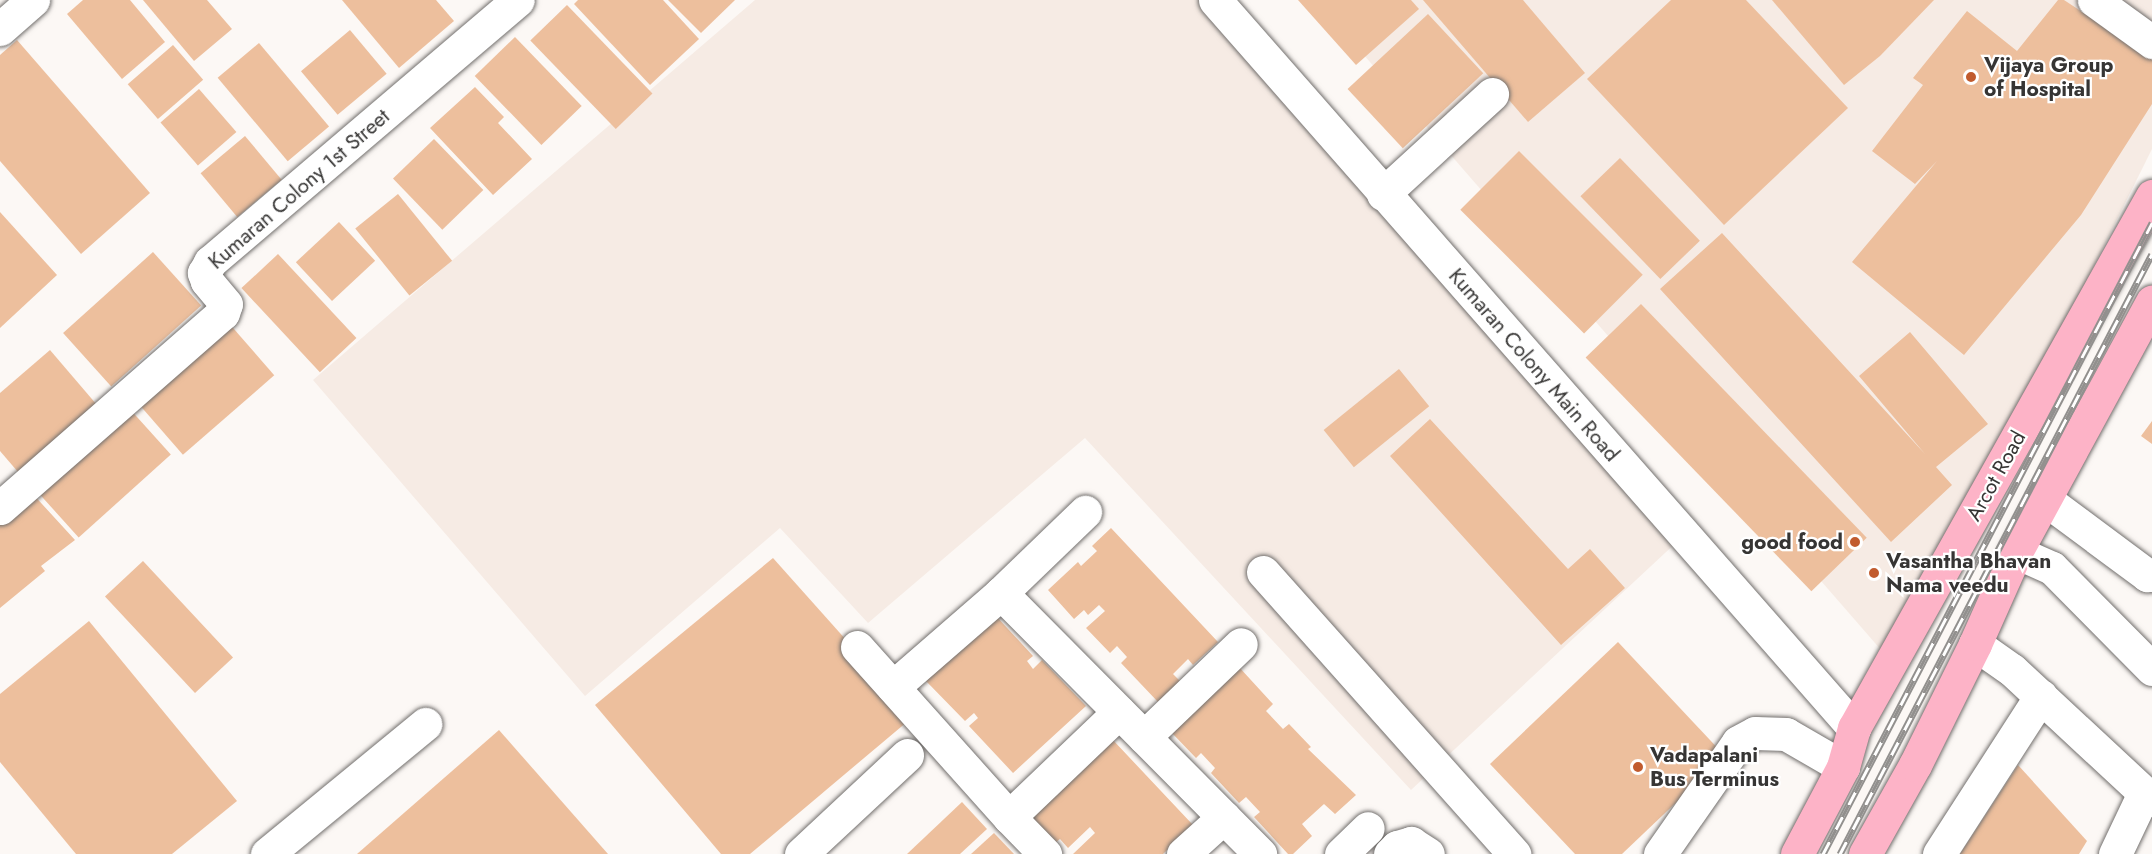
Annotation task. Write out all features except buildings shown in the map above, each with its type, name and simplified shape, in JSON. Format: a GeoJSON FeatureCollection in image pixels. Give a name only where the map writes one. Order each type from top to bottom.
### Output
{"type":"FeatureCollection","features":[{"type":"Feature","properties":{"kind":"main road","name":"Arcot Road"},"geometry":{"type":"LineString","coordinates":[[1797,854],[1843,767],[1854,728],[2152,196]]}},
{"type":"Feature","properties":{"kind":"main road"},"geometry":{"type":"LineString","coordinates":[[1865,854],[1915,765],[1975,644],[2016,552],[2152,301]]}},
{"type":"Feature","properties":{"kind":"street","name":"Kumaran Colony 1st Street"},"geometry":{"type":"LineString","coordinates":[[0,508],[223,313],[226,304],[207,281],[204,273],[210,262],[518,0]]}},
{"type":"Feature","properties":{"kind":"street","name":"Kumaran Colony Main Road"},"geometry":{"type":"LineString","coordinates":[[1215,0],[1854,728]]}},
{"type":"Feature","properties":{"kind":"street"},"geometry":{"type":"LineString","coordinates":[[2094,0],[2152,42]]}},
{"type":"Feature","properties":{"kind":"street"},"geometry":{"type":"LineString","coordinates":[[1383,194],[1492,94]]}},
{"type":"Feature","properties":{"kind":"street"},"geometry":{"type":"LineString","coordinates":[[2046,500],[2147,575],[2152,575]]}},
{"type":"Feature","properties":{"kind":"street"},"geometry":{"type":"LineString","coordinates":[[893,687],[1001,592],[1085,512]]}},
{"type":"Feature","properties":{"kind":"street"},"geometry":{"type":"LineString","coordinates":[[2016,552],[2052,568],[2152,669]]}},
{"type":"Feature","properties":{"kind":"street"},"geometry":{"type":"LineString","coordinates":[[1263,572],[1514,854]]}},
{"type":"Feature","properties":{"kind":"street"},"geometry":{"type":"LineString","coordinates":[[1001,592],[1260,854]]}},
{"type":"Feature","properties":{"kind":"street"},"geometry":{"type":"LineString","coordinates":[[1144,737],[1241,644]]}},
{"type":"Feature","properties":{"kind":"street"},"geometry":{"type":"LineString","coordinates":[[1975,644],[2012,670],[2148,797],[2115,854]]}},
{"type":"Feature","properties":{"kind":"street"},"geometry":{"type":"LineString","coordinates":[[857,647],[1045,854]]}},
{"type":"Feature","properties":{"kind":"street"},"geometry":{"type":"LineString","coordinates":[[1939,854],[2041,696]]}},
{"type":"Feature","properties":{"kind":"street"},"geometry":{"type":"LineString","coordinates":[[1009,817],[1119,712]]}},
{"type":"Feature","properties":{"kind":"street"},"geometry":{"type":"LineString","coordinates":[[267,854],[426,724]]}},
{"type":"Feature","properties":{"kind":"street"},"geometry":{"type":"LineString","coordinates":[[1660,854],[1738,742],[1746,737],[1755,733],[1786,734],[1843,767]]}},
{"type":"Feature","properties":{"kind":"street"},"geometry":{"type":"LineString","coordinates":[[801,854],[907,755]]}},
{"type":"Feature","properties":{"kind":"street"},"geometry":{"type":"LineString","coordinates":[[1183,854],[1224,817]]}},
{"type":"Feature","properties":{"kind":"street"},"geometry":{"type":"LineString","coordinates":[[1341,854],[1368,828]]}},
{"type":"Feature","properties":{"kind":"street"},"geometry":{"type":"LineString","coordinates":[[1390,854],[1397,847],[1411,843],[1428,854]]}},
{"type":"Feature","properties":{"kind":"shaded area"},"geometry":{"type":"Polygon","coordinates":[[[755,0],[1214,0],[1680,539],[1411,790],[1085,438],[868,623],[780,528],[585,696],[313,380],[755,0]]]}},
{"type":"Feature","properties":{"kind":"shaded area"},"geometry":{"type":"Polygon","coordinates":[[[1316,0],[2152,0],[2152,149],[1895,666],[1316,0]]]}},
{"type":"Feature","properties":{"kind":"railway"},"geometry":{"type":"LineString","coordinates":[[1823,854],[2152,223]]}},
{"type":"Feature","properties":{"kind":"railway"},"geometry":{"type":"LineString","coordinates":[[1840,854],[2152,254]]}},
{"type":"Feature","properties":{"kind":"place","name":"Vijaya Group of Hospital"},"geometry":{"type":"Point","coordinates":[1971,77]}},
{"type":"Feature","properties":{"kind":"place","name":"good food"},"geometry":{"type":"Point","coordinates":[1855,542]}},
{"type":"Feature","properties":{"kind":"place","name":"Vasantha Bhavan Nama veedu"},"geometry":{"type":"Point","coordinates":[1874,573]}},
{"type":"Feature","properties":{"kind":"place","name":"Vadapalani Bus Terminus"},"geometry":{"type":"Point","coordinates":[1638,767]}}]}
